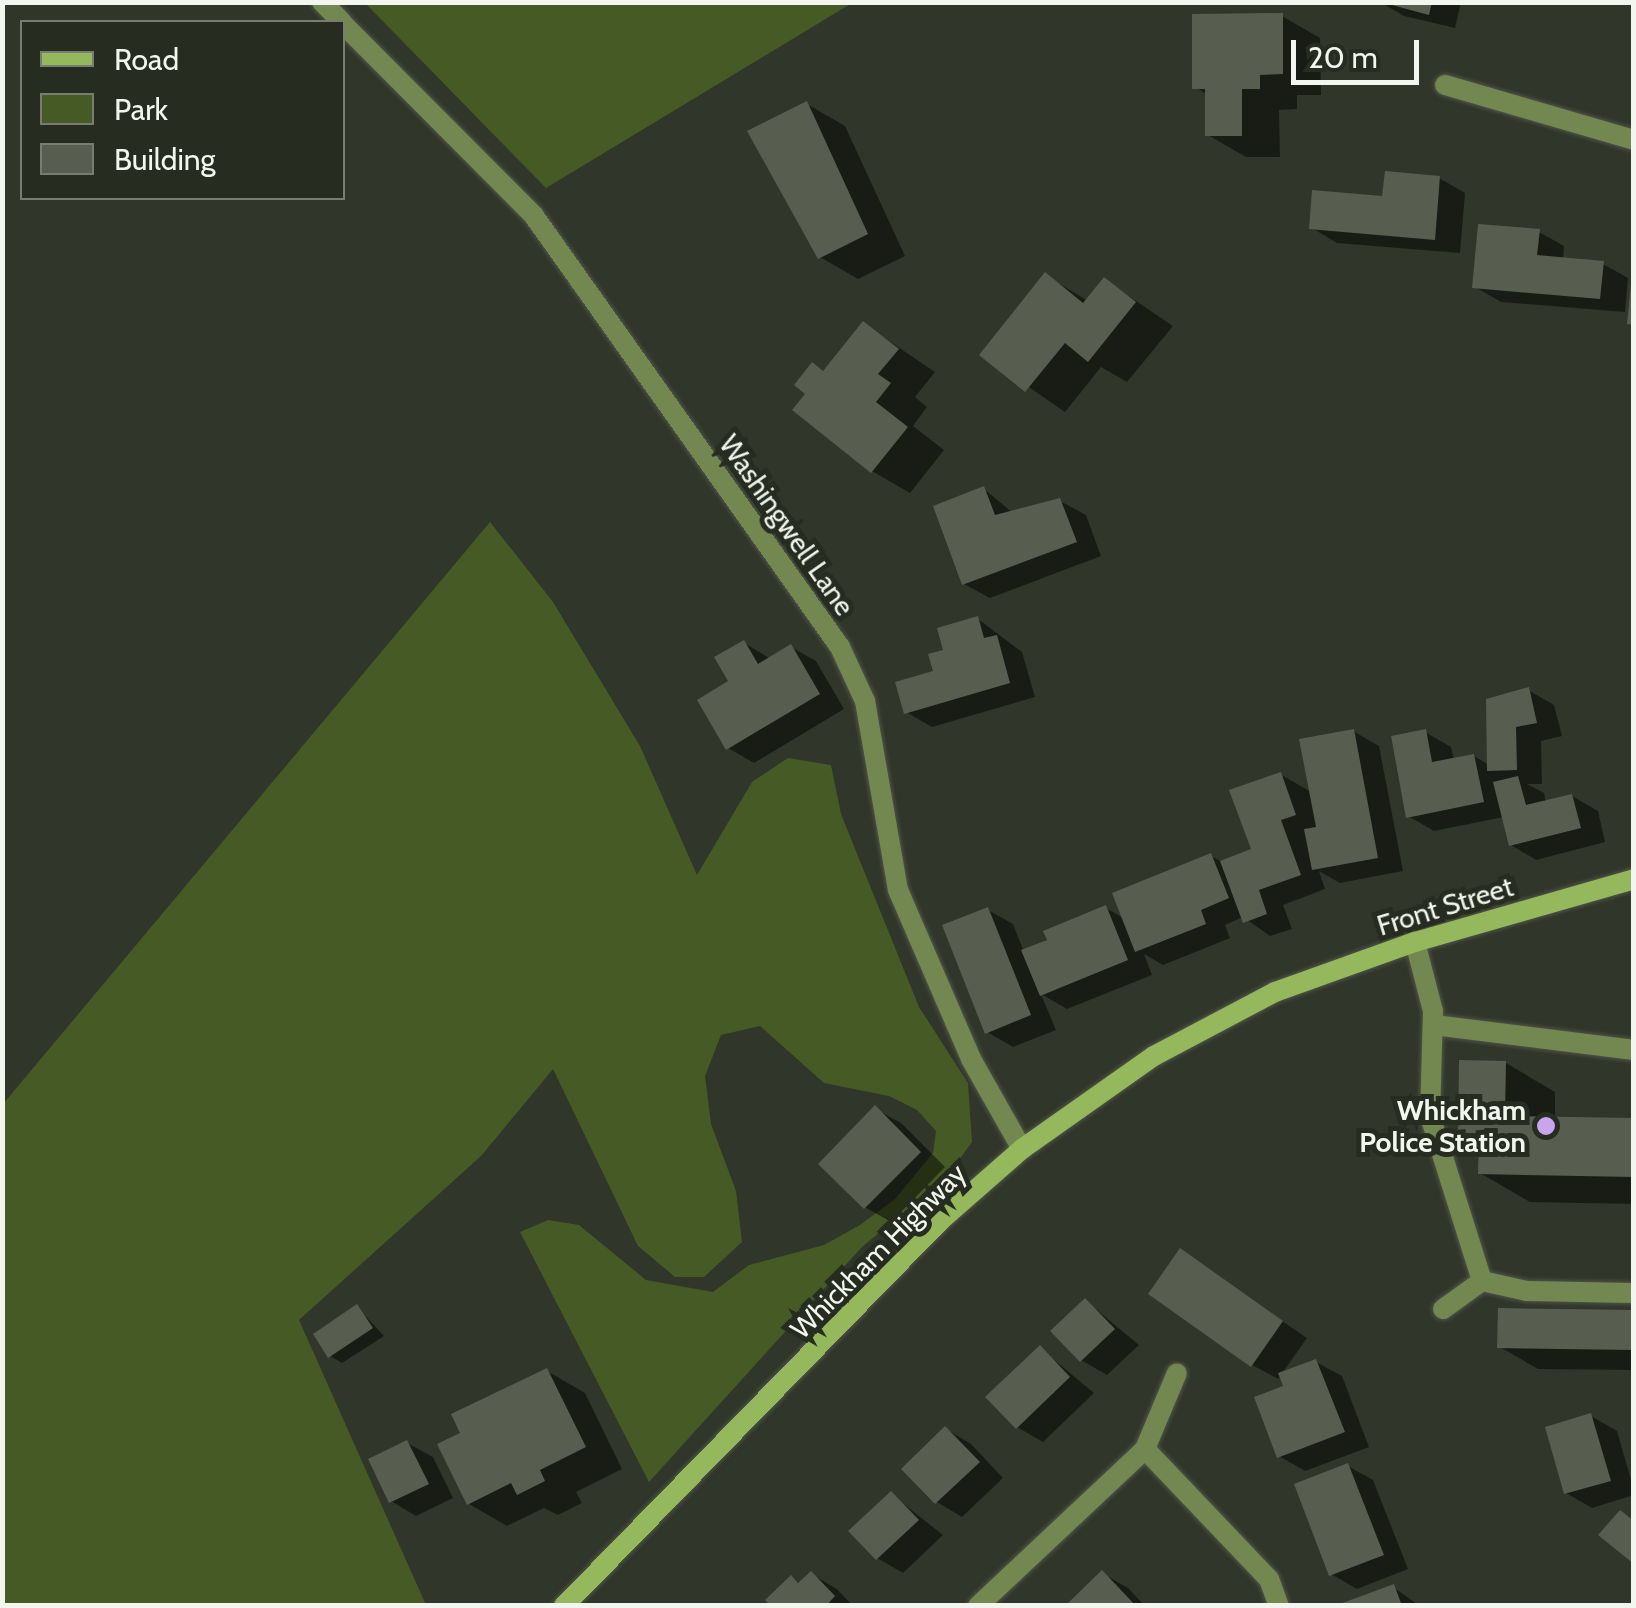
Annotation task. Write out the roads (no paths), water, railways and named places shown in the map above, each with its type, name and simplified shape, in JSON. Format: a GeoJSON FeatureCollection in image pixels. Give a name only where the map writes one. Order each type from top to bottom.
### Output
{"type":"FeatureCollection","features":[{"type":"Feature","properties":{"kind":"main road","name":"Front Street"},"geometry":{"type":"LineString","coordinates":[[1274,992],[1415,942],[1634,880]]}},
{"type":"Feature","properties":{"kind":"main road","name":"Whickham Highway"},"geometry":{"type":"LineString","coordinates":[[564,1606],[940,1222],[1022,1150],[1154,1056],[1274,992]]}},
{"type":"Feature","properties":{"kind":"street","name":"Washingwell Lane"},"geometry":{"type":"LineString","coordinates":[[345,26],[534,216],[840,647],[864,701],[898,890],[971,1059],[1022,1150]]}},
{"type":"Feature","properties":{"kind":"street"},"geometry":{"type":"LineString","coordinates":[[1445,85],[1634,140]]}},
{"type":"Feature","properties":{"kind":"street"},"geometry":{"type":"LineString","coordinates":[[1415,942],[1434,1024],[1430,1116],[1482,1281]]}},
{"type":"Feature","properties":{"kind":"street"},"geometry":{"type":"LineString","coordinates":[[1434,1024],[1634,1050]]}},
{"type":"Feature","properties":{"kind":"street"},"geometry":{"type":"LineString","coordinates":[[1443,1309],[1482,1281],[1527,1291],[1634,1293]]}},
{"type":"Feature","properties":{"kind":"street"},"geometry":{"type":"LineString","coordinates":[[978,1606],[1144,1450],[1177,1374]]}},
{"type":"Feature","properties":{"kind":"street"},"geometry":{"type":"LineString","coordinates":[[1144,1450],[1269,1579],[1279,1606]]}},
{"type":"Feature","properties":{"kind":"place","name":"Whickham Police Station"},"geometry":{"type":"Point","coordinates":[1546,1126]}}]}
